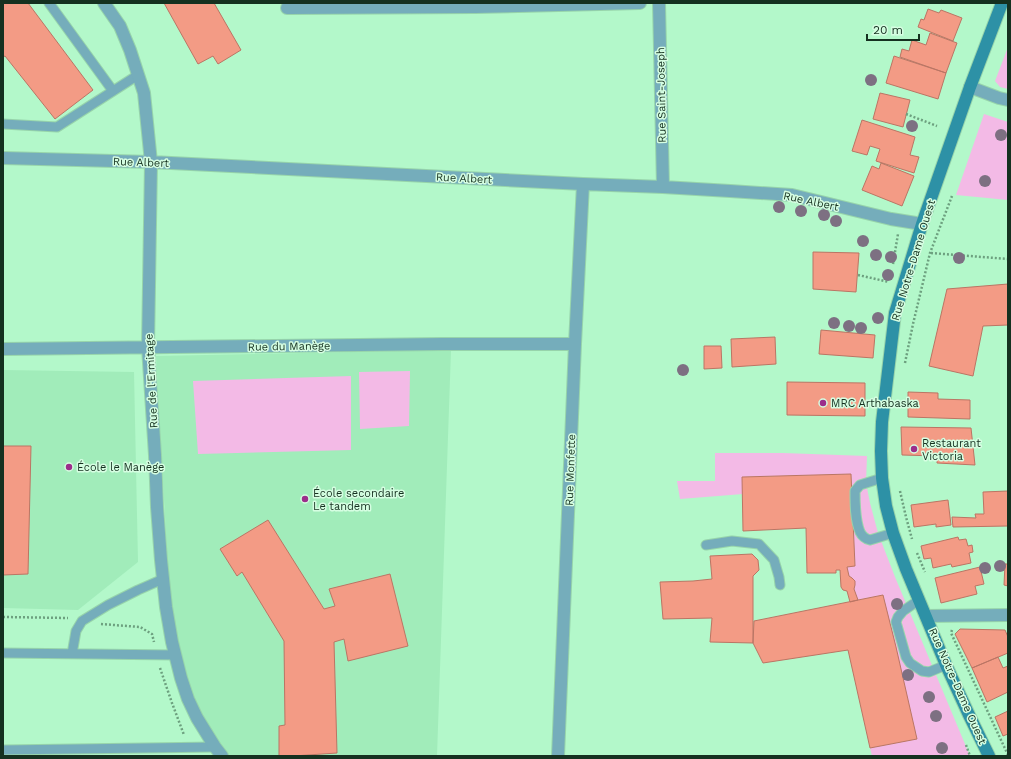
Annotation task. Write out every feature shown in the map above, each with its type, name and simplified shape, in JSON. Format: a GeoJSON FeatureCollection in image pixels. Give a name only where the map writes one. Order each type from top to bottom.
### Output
{"type":"FeatureCollection","features":[{"type":"Feature","properties":{"kind":"street","name":"Rue de l'Ermitage"},"geometry":{"type":"LineString","coordinates":[[104,3],[120,26],[130,50],[144,93],[151,162],[148,347],[157,507],[166,607],[172,642],[188,699],[197,718],[218,752]]}},
{"type":"Feature","properties":{"kind":"street"},"geometry":{"type":"LineString","coordinates":[[287,8],[640,3]]}},
{"type":"Feature","properties":{"kind":"street","name":"Rue Saint-Joseph"},"geometry":{"type":"LineString","coordinates":[[659,3],[663,187]]}},
{"type":"Feature","properties":{"kind":"street","name":"Rue Notre-Dame Ouest"},"geometry":{"type":"LineString","coordinates":[[989,756],[946,665],[906,569],[893,533],[886,506],[882,478],[881,451],[882,422],[895,313],[922,224],[970,87],[1002,3]]}},
{"type":"Feature","properties":{"kind":"street"},"geometry":{"type":"LineString","coordinates":[[970,87],[1008,100]]}},
{"type":"Feature","properties":{"kind":"street","name":"Rue Albert"},"geometry":{"type":"LineString","coordinates":[[3,158],[151,162],[663,187],[792,195],[891,219],[922,224]]}},
{"type":"Feature","properties":{"kind":"street","name":"Rue Monfette"},"geometry":{"type":"LineString","coordinates":[[558,756],[583,184]]}},
{"type":"Feature","properties":{"kind":"street","name":"Rue du Manège"},"geometry":{"type":"LineString","coordinates":[[3,349],[575,344]]}},
{"type":"Feature","properties":{"kind":"street"},"geometry":{"type":"LineString","coordinates":[[926,616],[1008,615]]}},
{"type":"Feature","properties":{"kind":"lane"},"geometry":{"type":"LineString","coordinates":[[49,3],[112,91]]}},
{"type":"Feature","properties":{"kind":"lane"},"geometry":{"type":"LineString","coordinates":[[3,124],[57,127],[138,75]]}},
{"type":"Feature","properties":{"kind":"lane"},"geometry":{"type":"LineString","coordinates":[[882,478],[860,485],[855,491],[856,517],[861,533],[865,538],[870,540],[893,533]]}},
{"type":"Feature","properties":{"kind":"lane"},"geometry":{"type":"LineString","coordinates":[[706,545],[732,541],[759,544],[774,560],[780,585]]}},
{"type":"Feature","properties":{"kind":"lane"},"geometry":{"type":"LineString","coordinates":[[72,654],[76,631],[82,621],[108,605],[163,579]]}},
{"type":"Feature","properties":{"kind":"lane"},"geometry":{"type":"LineString","coordinates":[[919,600],[903,611],[896,622],[906,657],[910,663],[922,671],[929,672],[946,665]]}},
{"type":"Feature","properties":{"kind":"lane"},"geometry":{"type":"LineString","coordinates":[[3,653],[176,655]]}},
{"type":"Feature","properties":{"kind":"lane"},"geometry":{"type":"LineString","coordinates":[[3,750],[189,747],[218,752]]}},
{"type":"Feature","properties":{"kind":"path"},"geometry":{"type":"LineString","coordinates":[[906,114],[937,126]]}},
{"type":"Feature","properties":{"kind":"path","name":"Rue Notre-Dame Ouest"},"geometry":{"type":"LineString","coordinates":[[904,369],[930,253],[952,196]]}},
{"type":"Feature","properties":{"kind":"path"},"geometry":{"type":"LineString","coordinates":[[930,253],[1008,259]]}},
{"type":"Feature","properties":{"kind":"path"},"geometry":{"type":"LineString","coordinates":[[858,275],[890,282]]}},
{"type":"Feature","properties":{"kind":"path"},"geometry":{"type":"LineString","coordinates":[[899,485],[913,542]]}},
{"type":"Feature","properties":{"kind":"path"},"geometry":{"type":"LineString","coordinates":[[916,548],[925,573]]}},
{"type":"Feature","properties":{"kind":"path"},"geometry":{"type":"LineString","coordinates":[[3,617],[68,618],[105,625],[140,627],[152,634],[156,655],[189,747]]}},
{"type":"Feature","properties":{"kind":"path","name":"Rue Notre-Dame Ouest"},"geometry":{"type":"LineString","coordinates":[[955,626],[951,633],[1008,755]]}},
{"type":"Feature","properties":{"kind":"shaded area"},"geometry":{"type":"Polygon","coordinates":[[[1008,47],[1008,89],[1000,87],[995,81],[1008,47]]]}},
{"type":"Feature","properties":{"kind":"shaded area"},"geometry":{"type":"Polygon","coordinates":[[[984,114],[1008,122],[1008,200],[956,195],[984,114]]]}},
{"type":"Feature","properties":{"kind":"shaded area","name":"École secondaire Le tandem"},"geometry":{"type":"Polygon","coordinates":[[[451,350],[437,756],[226,756],[198,710],[172,642],[156,356],[451,350]]]}},
{"type":"Feature","properties":{"kind":"shaded area","name":"École le Manège"},"geometry":{"type":"Polygon","coordinates":[[[3,370],[134,372],[138,562],[78,610],[3,608],[3,370]]]}},
{"type":"Feature","properties":{"kind":"shaded area"},"geometry":{"type":"Polygon","coordinates":[[[410,371],[409,426],[360,429],[359,372],[410,371]]]}},
{"type":"Feature","properties":{"kind":"shaded area"},"geometry":{"type":"Polygon","coordinates":[[[351,376],[351,450],[198,454],[193,381],[351,376]]]}},
{"type":"Feature","properties":{"kind":"shaded area"},"geometry":{"type":"Polygon","coordinates":[[[715,453],[783,453],[867,456],[866,483],[878,533],[970,756],[872,756],[870,748],[917,739],[883,595],[858,600],[854,589],[855,585],[853,578],[849,576],[847,567],[855,565],[851,474],[743,477],[743,494],[680,499],[677,481],[715,481],[715,453]]]}},
{"type":"Feature","properties":{"kind":"building"},"geometry":{"type":"Polygon","coordinates":[[[3,3],[28,3],[93,90],[55,119],[5,56],[3,57],[3,3]]]}},
{"type":"Feature","properties":{"kind":"building"},"geometry":{"type":"Polygon","coordinates":[[[164,3],[214,3],[241,50],[218,64],[213,56],[198,64],[164,3]]]}},
{"type":"Feature","properties":{"kind":"building"},"geometry":{"type":"Polygon","coordinates":[[[928,9],[939,13],[941,10],[962,18],[953,41],[918,27],[921,19],[924,20],[928,9]]]}},
{"type":"Feature","properties":{"kind":"building"},"geometry":{"type":"Polygon","coordinates":[[[930,33],[957,43],[946,73],[900,57],[902,49],[909,51],[912,40],[926,45],[930,33]]]}},
{"type":"Feature","properties":{"kind":"building"},"geometry":{"type":"Polygon","coordinates":[[[894,56],[946,73],[938,99],[886,83],[894,56]]]}},
{"type":"Feature","properties":{"kind":"building"},"geometry":{"type":"Polygon","coordinates":[[[880,93],[910,100],[903,127],[873,119],[880,93]]]}},
{"type":"Feature","properties":{"kind":"building"},"geometry":{"type":"Polygon","coordinates":[[[862,120],[915,137],[910,155],[919,157],[914,173],[876,161],[880,149],[870,146],[867,155],[852,151],[862,120]]]}},
{"type":"Feature","properties":{"kind":"building"},"geometry":{"type":"Polygon","coordinates":[[[881,163],[914,176],[902,206],[862,190],[872,166],[879,169],[881,163]]]}},
{"type":"Feature","properties":{"kind":"building"},"geometry":{"type":"Polygon","coordinates":[[[813,252],[859,253],[856,292],[813,289],[813,252]]]}},
{"type":"Feature","properties":{"kind":"building"},"geometry":{"type":"Polygon","coordinates":[[[1008,284],[1008,325],[983,326],[973,376],[929,366],[947,289],[1008,284]]]}},
{"type":"Feature","properties":{"kind":"building"},"geometry":{"type":"Polygon","coordinates":[[[821,330],[875,335],[873,358],[819,354],[821,330]]]}},
{"type":"Feature","properties":{"kind":"building"},"geometry":{"type":"Polygon","coordinates":[[[775,337],[776,364],[732,367],[731,339],[775,337]]]}},
{"type":"Feature","properties":{"kind":"building"},"geometry":{"type":"Polygon","coordinates":[[[704,346],[721,346],[722,368],[704,369],[704,346]]]}},
{"type":"Feature","properties":{"kind":"building"},"geometry":{"type":"Polygon","coordinates":[[[787,382],[865,383],[865,416],[787,415],[787,382]]]}},
{"type":"Feature","properties":{"kind":"building"},"geometry":{"type":"Polygon","coordinates":[[[908,392],[938,393],[938,399],[970,400],[970,419],[908,417],[908,392]]]}},
{"type":"Feature","properties":{"kind":"building"},"geometry":{"type":"Polygon","coordinates":[[[901,427],[971,428],[975,465],[937,463],[937,456],[902,455],[901,427]]]}},
{"type":"Feature","properties":{"kind":"building"},"geometry":{"type":"Polygon","coordinates":[[[3,446],[31,446],[28,574],[3,575],[3,446]]]}},
{"type":"Feature","properties":{"kind":"building"},"geometry":{"type":"Polygon","coordinates":[[[851,474],[855,566],[847,567],[849,576],[855,581],[854,589],[858,600],[850,602],[847,591],[843,590],[841,587],[840,570],[836,570],[836,573],[807,573],[806,528],[743,531],[742,477],[851,474]]]}},
{"type":"Feature","properties":{"kind":"building"},"geometry":{"type":"Polygon","coordinates":[[[1008,491],[1008,526],[953,527],[952,517],[976,518],[975,514],[984,514],[983,492],[1008,491]]]}},
{"type":"Feature","properties":{"kind":"building"},"geometry":{"type":"Polygon","coordinates":[[[948,500],[951,525],[936,527],[936,524],[914,527],[911,505],[948,500]]]}},
{"type":"Feature","properties":{"kind":"building"},"geometry":{"type":"Polygon","coordinates":[[[268,520],[324,609],[335,606],[329,589],[390,574],[408,646],[348,661],[344,639],[334,642],[337,753],[279,756],[279,726],[285,725],[284,641],[242,572],[237,576],[220,549],[268,520]]]}},
{"type":"Feature","properties":{"kind":"building"},"geometry":{"type":"Polygon","coordinates":[[[958,537],[959,540],[966,539],[968,546],[972,545],[973,552],[969,553],[971,563],[952,567],[951,564],[933,568],[931,558],[924,559],[921,546],[958,537]]]}},
{"type":"Feature","properties":{"kind":"building"},"geometry":{"type":"Polygon","coordinates":[[[752,554],[758,560],[759,570],[753,576],[753,643],[710,642],[712,618],[663,619],[660,582],[712,579],[710,556],[752,554]]]}},
{"type":"Feature","properties":{"kind":"building"},"geometry":{"type":"Polygon","coordinates":[[[1005,564],[1008,564],[1008,586],[1004,585],[1005,564]]]}},
{"type":"Feature","properties":{"kind":"building"},"geometry":{"type":"Polygon","coordinates":[[[980,567],[984,584],[975,586],[977,594],[941,603],[935,578],[980,567]]]}},
{"type":"Feature","properties":{"kind":"building"},"geometry":{"type":"Polygon","coordinates":[[[883,595],[917,739],[870,748],[848,650],[763,663],[753,643],[754,621],[883,595]]]}},
{"type":"Feature","properties":{"kind":"building"},"geometry":{"type":"Polygon","coordinates":[[[960,629],[1005,630],[1008,637],[1008,653],[972,668],[955,634],[960,629]]]}},
{"type":"Feature","properties":{"kind":"building"},"geometry":{"type":"Polygon","coordinates":[[[998,657],[1003,668],[1008,666],[1008,692],[987,702],[972,668],[998,657]]]}},
{"type":"Feature","properties":{"kind":"building"},"geometry":{"type":"Polygon","coordinates":[[[1008,711],[1008,734],[1003,736],[995,717],[1008,711]]]}},
{"type":"Feature","properties":{"kind":"place","name":"MRC Arthabaska"},"geometry":{"type":"Point","coordinates":[823,403]}},
{"type":"Feature","properties":{"kind":"place","name":"Restaurant Victoria"},"geometry":{"type":"Point","coordinates":[914,449]}},
{"type":"Feature","properties":{"kind":"place","name":"École le Manège"},"geometry":{"type":"Point","coordinates":[69,467]}},
{"type":"Feature","properties":{"kind":"place","name":"École secondaire Le tandem"},"geometry":{"type":"Point","coordinates":[305,499]}}]}
